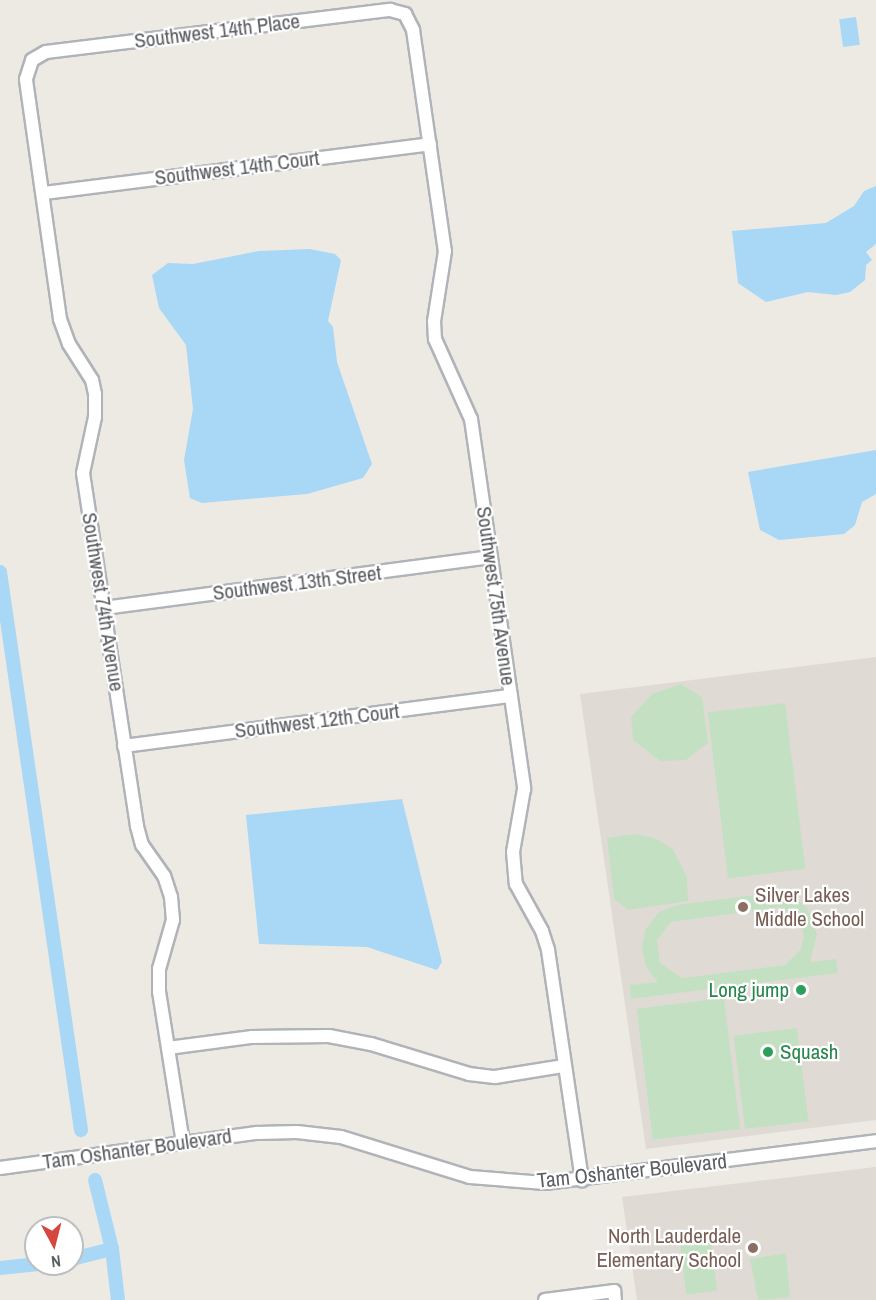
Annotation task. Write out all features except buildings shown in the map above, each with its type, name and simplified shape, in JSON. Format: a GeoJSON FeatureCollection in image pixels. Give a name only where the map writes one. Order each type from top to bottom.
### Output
{"type":"FeatureCollection","features":[{"type":"Feature","properties":{"kind":"street","name":"Southwest 14th Place"},"geometry":{"type":"LineString","coordinates":[[32,60],[58,50],[390,10],[405,14]]}},
{"type":"Feature","properties":{"kind":"street","name":"Southwest 75th Avenue"},"geometry":{"type":"LineString","coordinates":[[405,14],[413,30],[446,251],[434,321],[435,339],[471,419],[524,789],[513,852],[516,884],[542,932],[548,950],[582,1181]]}},
{"type":"Feature","properties":{"kind":"street","name":"Southwest 74th Avenue"},"geometry":{"type":"LineString","coordinates":[[32,60],[26,79],[44,193],[60,319],[69,344],[92,380],[96,394],[83,473],[124,746],[142,845],[164,876],[171,897],[173,920],[159,969],[168,1048],[183,1143]]}},
{"type":"Feature","properties":{"kind":"street","name":"Southwest 14th Court"},"geometry":{"type":"LineString","coordinates":[[44,193],[430,144]]}},
{"type":"Feature","properties":{"kind":"street","name":"Southwest 13th Street"},"geometry":{"type":"LineString","coordinates":[[104,608],[491,557]]}},
{"type":"Feature","properties":{"kind":"street","name":"Southwest 12th Court"},"geometry":{"type":"LineString","coordinates":[[124,746],[511,696]]}},
{"type":"Feature","properties":{"kind":"street"},"geometry":{"type":"LineString","coordinates":[[168,1048],[252,1037],[328,1036],[371,1044],[469,1074],[495,1077],[564,1066]]}},
{"type":"Feature","properties":{"kind":"street","name":"Tam Oshanter Boulevard"},"geometry":{"type":"LineString","coordinates":[[0,1168],[183,1143],[297,1132],[341,1137],[471,1177],[545,1183],[582,1181],[876,1141]]}},
{"type":"Feature","properties":{"kind":"street"},"geometry":{"type":"LineString","coordinates":[[545,1300],[614,1296]]}},
{"type":"Feature","properties":{"kind":"shaded area","name":"Silver Lakes Middle School"},"geometry":{"type":"Polygon","coordinates":[[[876,657],[876,1120],[646,1149],[580,694],[876,657]]]}},
{"type":"Feature","properties":{"kind":"shaded area","name":"North Lauderdale Elementary School"},"geometry":{"type":"Polygon","coordinates":[[[876,1167],[876,1300],[637,1300],[622,1197],[876,1167]]]}},
{"type":"Feature","properties":{"kind":"green space"},"geometry":{"type":"Polygon","coordinates":[[[681,684],[702,697],[708,743],[686,760],[660,761],[633,740],[631,717],[652,694],[681,684]]]}},
{"type":"Feature","properties":{"kind":"green space"},"geometry":{"type":"Polygon","coordinates":[[[785,703],[805,869],[728,878],[708,713],[785,703]]]}},
{"type":"Feature","properties":{"kind":"green space"},"geometry":{"type":"Polygon","coordinates":[[[634,834],[655,838],[673,849],[687,877],[688,901],[628,910],[614,899],[607,838],[634,834]]]}},
{"type":"Feature","properties":{"kind":"green space"},"geometry":{"type":"Polygon","coordinates":[[[769,893],[794,897],[807,908],[817,934],[810,962],[836,959],[838,973],[631,999],[630,985],[658,982],[646,967],[642,949],[645,930],[659,912],[677,905],[769,893]],[[780,907],[671,922],[657,940],[660,963],[682,978],[785,965],[801,949],[804,935],[796,917],[780,907]]]}},
{"type":"Feature","properties":{"kind":"green space"},"geometry":{"type":"Polygon","coordinates":[[[724,998],[740,1129],[653,1140],[637,1009],[724,998]]]}},
{"type":"Feature","properties":{"kind":"green space"},"geometry":{"type":"Polygon","coordinates":[[[797,1028],[808,1121],[745,1129],[733,1036],[797,1028]]]}},
{"type":"Feature","properties":{"kind":"green space"},"geometry":{"type":"Polygon","coordinates":[[[711,1241],[717,1291],[686,1294],[680,1245],[711,1241]]]}},
{"type":"Feature","properties":{"kind":"green space"},"geometry":{"type":"Polygon","coordinates":[[[786,1253],[790,1297],[758,1300],[750,1259],[786,1253]]]}},
{"type":"Feature","properties":{"kind":"water"},"geometry":{"type":"Polygon","coordinates":[[[856,17],[860,45],[843,47],[839,19],[856,17]]]}},
{"type":"Feature","properties":{"kind":"water"},"geometry":{"type":"Polygon","coordinates":[[[876,186],[876,244],[866,252],[872,260],[866,265],[865,280],[850,292],[836,295],[808,292],[766,302],[738,283],[732,231],[826,223],[854,206],[864,191],[876,186]]]}},
{"type":"Feature","properties":{"kind":"water"},"geometry":{"type":"Polygon","coordinates":[[[310,249],[335,254],[341,260],[328,321],[333,327],[337,362],[372,464],[363,478],[307,494],[202,503],[190,498],[184,460],[193,409],[186,345],[159,308],[152,275],[168,263],[193,264],[259,251],[310,249]]]}},
{"type":"Feature","properties":{"kind":"water"},"geometry":{"type":"Polygon","coordinates":[[[876,450],[876,494],[862,502],[855,525],[844,534],[779,540],[760,530],[748,472],[876,450]]]}},
{"type":"Feature","properties":{"kind":"water"},"geometry":{"type":"Polygon","coordinates":[[[402,799],[442,962],[437,970],[367,947],[259,944],[246,815],[402,799]]]}},
{"type":"Feature","properties":{"kind":"waterway"},"geometry":{"type":"LineString","coordinates":[[0,572],[81,1130]]}},
{"type":"Feature","properties":{"kind":"waterway"},"geometry":{"type":"LineString","coordinates":[[84,1256],[112,1249],[95,1180]]}},
{"type":"Feature","properties":{"kind":"waterway"},"geometry":{"type":"LineString","coordinates":[[112,1249],[118,1300]]}},
{"type":"Feature","properties":{"kind":"waterway"},"geometry":{"type":"LineString","coordinates":[[0,1268],[24,1265]]}},
{"type":"Feature","properties":{"kind":"place","name":"Silver Lakes Middle School"},"geometry":{"type":"Point","coordinates":[743,907]}},
{"type":"Feature","properties":{"kind":"place","name":"Long jump"},"geometry":{"type":"Point","coordinates":[801,990]}},
{"type":"Feature","properties":{"kind":"place","name":"Squash"},"geometry":{"type":"Point","coordinates":[768,1052]}},
{"type":"Feature","properties":{"kind":"place","name":"North Lauderdale Elementary School"},"geometry":{"type":"Point","coordinates":[753,1248]}}]}
